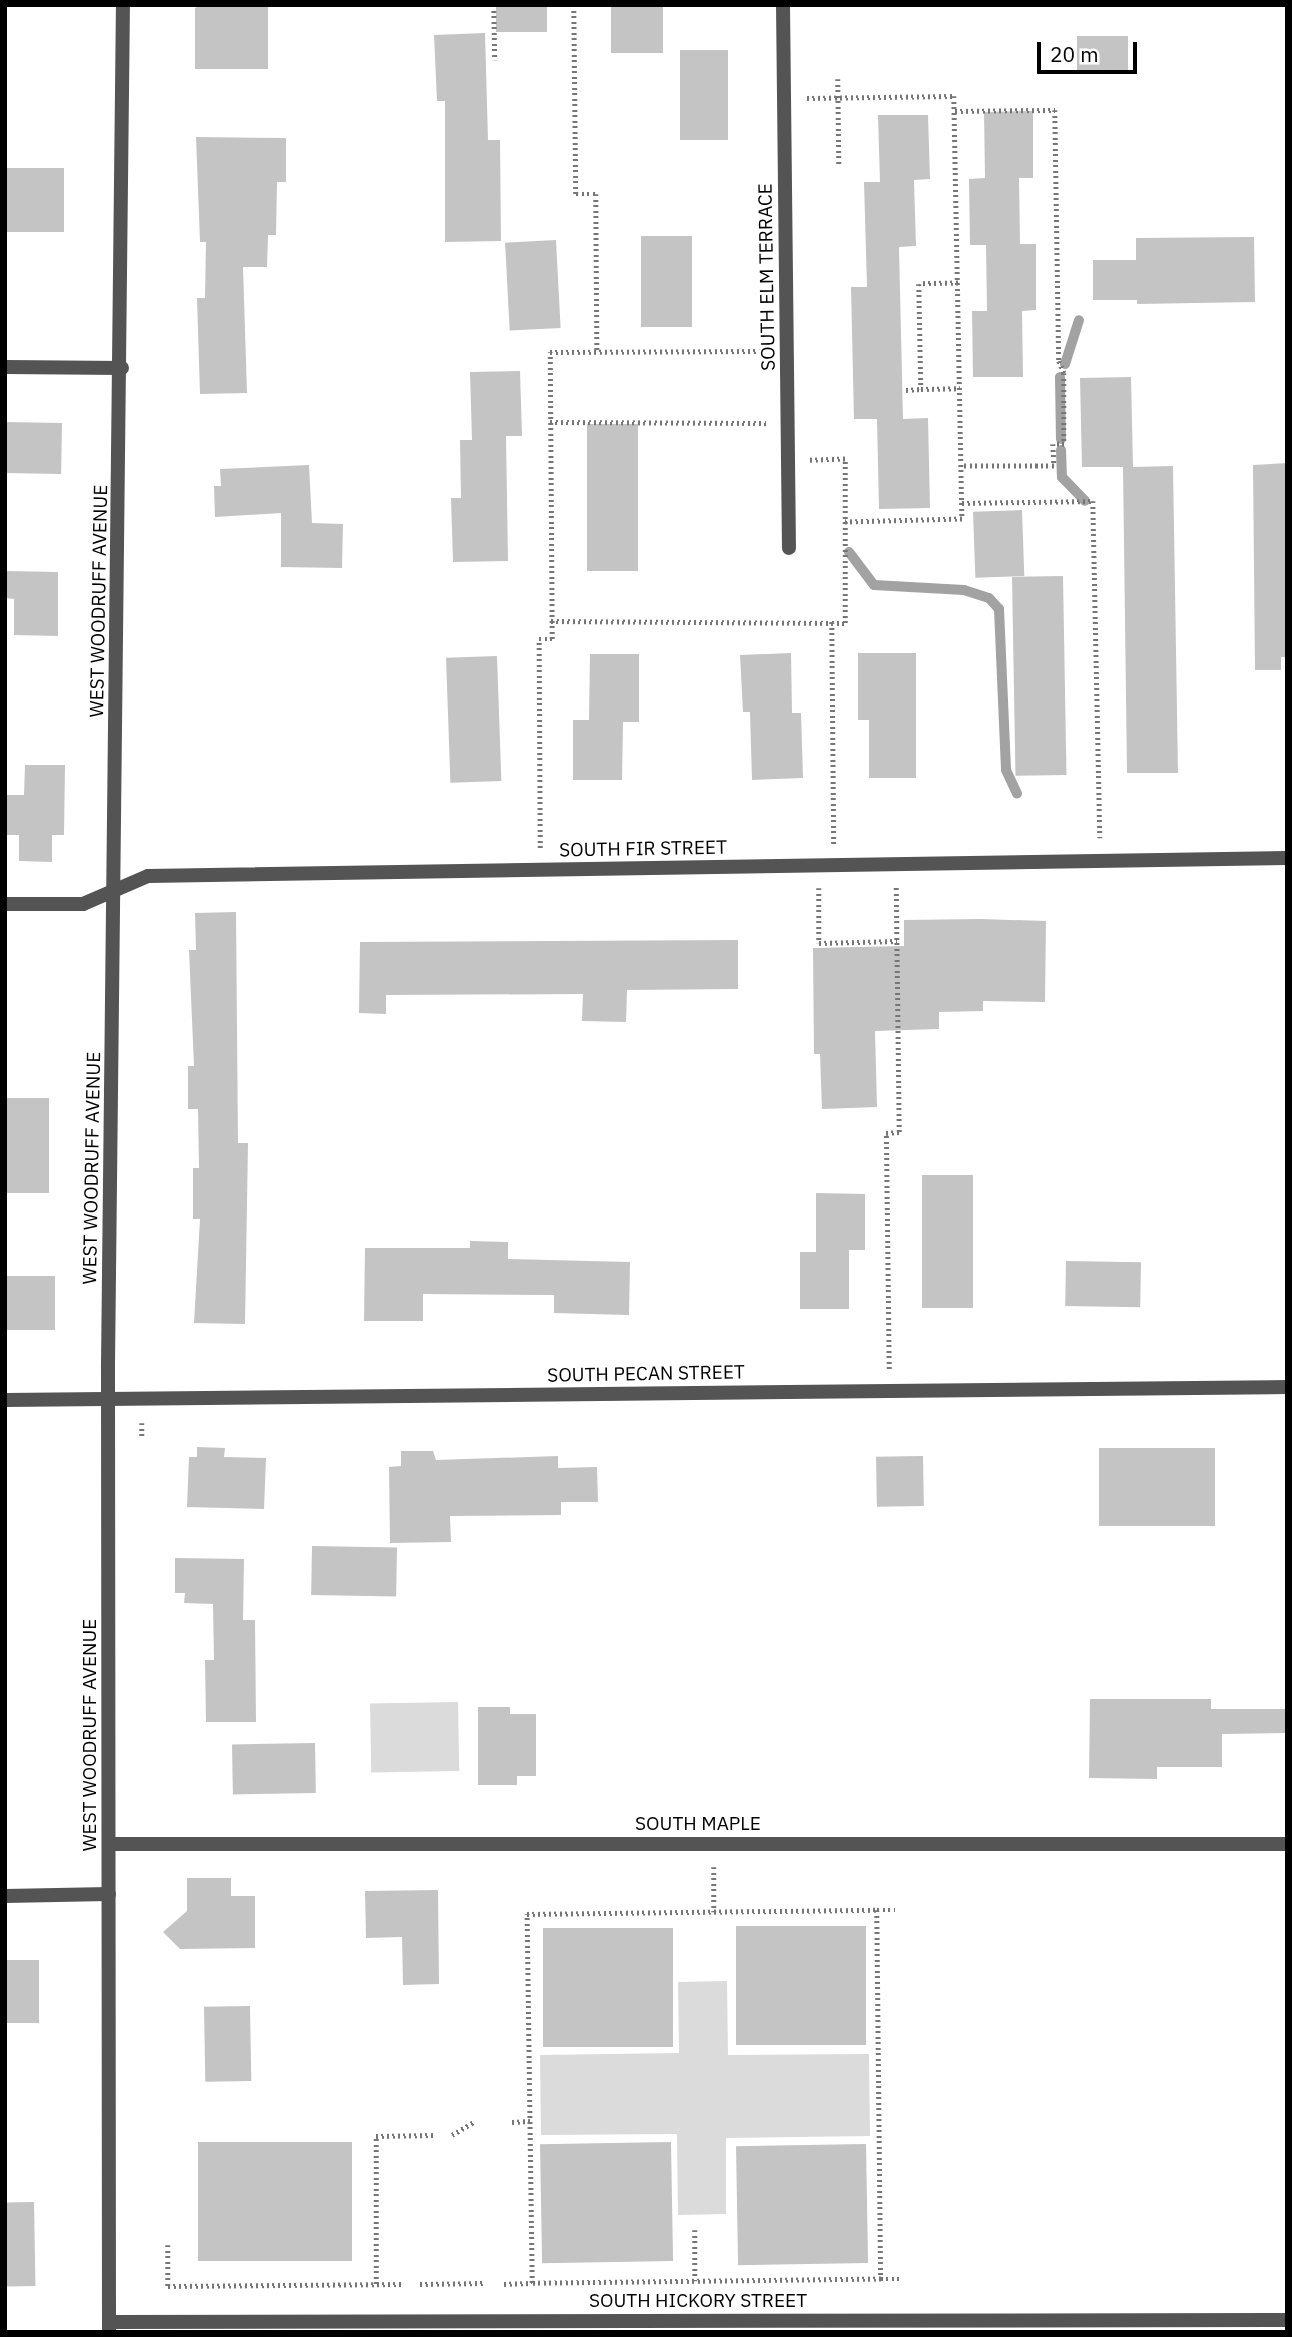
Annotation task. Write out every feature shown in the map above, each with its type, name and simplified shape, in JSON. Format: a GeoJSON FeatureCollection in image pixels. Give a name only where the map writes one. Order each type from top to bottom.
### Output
{"type":"FeatureCollection","features":[{"type":"Feature","properties":{"kind":"street","name":"WEST WOODRUFF AVENUE"},"geometry":{"type":"LineString","coordinates":[[109,2327],[108,1399],[122,368],[123,5]]}},
{"type":"Feature","properties":{"kind":"street","name":"SOUTH ELM TERRACE"},"geometry":{"type":"LineString","coordinates":[[783,5],[789,548]]}},
{"type":"Feature","properties":{"kind":"street"},"geometry":{"type":"LineString","coordinates":[[5,367],[122,368]]}},
{"type":"Feature","properties":{"kind":"street","name":"SOUTH FIR STREET"},"geometry":{"type":"LineString","coordinates":[[5,904],[83,904],[148,876],[1287,858]]}},
{"type":"Feature","properties":{"kind":"street","name":"SOUTH PECAN STREET"},"geometry":{"type":"LineString","coordinates":[[5,1400],[1287,1387]]}},
{"type":"Feature","properties":{"kind":"street","name":"SOUTH MAPLE"},"geometry":{"type":"LineString","coordinates":[[109,1844],[1287,1844]]}},
{"type":"Feature","properties":{"kind":"street"},"geometry":{"type":"LineString","coordinates":[[5,1896],[109,1894]]}},
{"type":"Feature","properties":{"kind":"street","name":"SOUTH HICKORY STREET"},"geometry":{"type":"LineString","coordinates":[[109,2327],[1287,2320]]}},
{"type":"Feature","properties":{"kind":"path"},"geometry":{"type":"LineString","coordinates":[[494,5],[495,60]]}},
{"type":"Feature","properties":{"kind":"path"},"geometry":{"type":"LineString","coordinates":[[574,5],[576,194],[596,194],[597,352]]}},
{"type":"Feature","properties":{"kind":"path"},"geometry":{"type":"LineString","coordinates":[[838,79],[839,164]]}},
{"type":"Feature","properties":{"kind":"path"},"geometry":{"type":"LineString","coordinates":[[784,99],[954,96],[962,520],[845,522]]}},
{"type":"Feature","properties":{"kind":"path"},"geometry":{"type":"LineString","coordinates":[[955,111],[1055,110],[1059,361],[1064,373],[1064,444],[1053,444],[1054,466],[961,466]]}},
{"type":"Feature","properties":{"kind":"path"},"geometry":{"type":"LineString","coordinates":[[921,389],[919,284],[958,283]]}},
{"type":"Feature","properties":{"kind":"path"},"geometry":{"type":"LineString","coordinates":[[541,870],[539,639],[552,639],[550,352],[787,350]]}},
{"type":"Feature","properties":{"kind":"path"},"geometry":{"type":"LineString","coordinates":[[906,390],[960,388]]}},
{"type":"Feature","properties":{"kind":"path"},"geometry":{"type":"LineString","coordinates":[[550,422],[788,423]]}},
{"type":"Feature","properties":{"kind":"path"},"geometry":{"type":"LineString","coordinates":[[551,621],[845,623],[845,459],[788,460]]}},
{"type":"Feature","properties":{"kind":"path"},"geometry":{"type":"LineString","coordinates":[[962,503],[1093,501],[1100,861]]}},
{"type":"Feature","properties":{"kind":"path"},"geometry":{"type":"LineString","coordinates":[[832,622],[827,866],[819,943],[897,941]]}},
{"type":"Feature","properties":{"kind":"path"},"geometry":{"type":"LineString","coordinates":[[889,1391],[886,1133],[900,1132],[895,864]]}},
{"type":"Feature","properties":{"kind":"path"},"geometry":{"type":"LineString","coordinates":[[142,1418],[142,1436]]}},
{"type":"Feature","properties":{"kind":"path"},"geometry":{"type":"LineString","coordinates":[[713,1861],[714,1912]]}},
{"type":"Feature","properties":{"kind":"path"},"geometry":{"type":"LineString","coordinates":[[877,1910],[881,2279]]}},
{"type":"Feature","properties":{"kind":"path"},"geometry":{"type":"LineString","coordinates":[[532,2283],[527,1914],[895,1910]]}},
{"type":"Feature","properties":{"kind":"path"},"geometry":{"type":"LineString","coordinates":[[452,2135],[474,2122]]}},
{"type":"Feature","properties":{"kind":"path"},"geometry":{"type":"LineString","coordinates":[[512,2122],[530,2122]]}},
{"type":"Feature","properties":{"kind":"path"},"geometry":{"type":"LineString","coordinates":[[376,2284],[376,2136],[436,2136]]}},
{"type":"Feature","properties":{"kind":"path"},"geometry":{"type":"LineString","coordinates":[[695,2230],[695,2281]]}},
{"type":"Feature","properties":{"kind":"path"},"geometry":{"type":"LineString","coordinates":[[168,2245],[168,2286],[404,2284]]}},
{"type":"Feature","properties":{"kind":"path"},"geometry":{"type":"LineString","coordinates":[[504,2284],[902,2279]]}},
{"type":"Feature","properties":{"kind":"path"},"geometry":{"type":"LineString","coordinates":[[420,2284],[486,2283]]}},
{"type":"Feature","properties":{"kind":"shaded area"},"geometry":{"type":"Polygon","coordinates":[[[458,1702],[459,1771],[371,1773],[370,1704],[458,1702]]]}},
{"type":"Feature","properties":{"kind":"shaded area"},"geometry":{"type":"Polygon","coordinates":[[[727,1981],[728,2055],[869,2054],[870,2136],[726,2138],[726,2214],[678,2215],[677,2134],[541,2135],[540,2055],[679,2053],[678,1982],[727,1981]]]}},
{"type":"Feature","properties":{"kind":"building"},"geometry":{"type":"Polygon","coordinates":[[[201,5],[268,7],[268,69],[195,69],[195,8],[201,5]]]}},
{"type":"Feature","properties":{"kind":"building"},"geometry":{"type":"Polygon","coordinates":[[[496,5],[547,5],[547,32],[496,32],[496,5]]]}},
{"type":"Feature","properties":{"kind":"building"},"geometry":{"type":"Polygon","coordinates":[[[611,5],[663,5],[663,53],[611,53],[611,5]]]}},
{"type":"Feature","properties":{"kind":"building"},"geometry":{"type":"Polygon","coordinates":[[[485,33],[488,140],[500,140],[501,241],[445,242],[445,101],[437,101],[434,35],[485,33]]]}},
{"type":"Feature","properties":{"kind":"building"},"geometry":{"type":"Polygon","coordinates":[[[1077,36],[1128,36],[1128,74],[1077,74],[1077,36]]]}},
{"type":"Feature","properties":{"kind":"building"},"geometry":{"type":"Polygon","coordinates":[[[680,50],[728,50],[728,140],[680,140],[680,50]]]}},
{"type":"Feature","properties":{"kind":"building"},"geometry":{"type":"Polygon","coordinates":[[[1033,111],[1033,178],[1019,178],[1020,244],[1036,244],[1036,310],[1022,311],[1023,377],[973,377],[972,311],[987,311],[986,245],[970,245],[969,179],[985,178],[984,112],[1033,111]]]}},
{"type":"Feature","properties":{"kind":"building"},"geometry":{"type":"Polygon","coordinates":[[[878,115],[928,115],[930,179],[914,180],[916,246],[899,247],[903,419],[928,418],[930,508],[879,509],[877,419],[854,419],[851,287],[867,287],[864,182],[880,182],[878,115]]]}},
{"type":"Feature","properties":{"kind":"building"},"geometry":{"type":"Polygon","coordinates":[[[196,137],[286,138],[286,182],[277,182],[276,235],[268,235],[267,267],[243,267],[247,393],[200,394],[197,298],[205,298],[206,242],[200,242],[196,137]]]}},
{"type":"Feature","properties":{"kind":"building"},"geometry":{"type":"Polygon","coordinates":[[[7,168],[64,168],[64,232],[7,232],[7,168]]]}},
{"type":"Feature","properties":{"kind":"building"},"geometry":{"type":"Polygon","coordinates":[[[641,236],[692,236],[692,327],[641,327],[641,236]]]}},
{"type":"Feature","properties":{"kind":"building"},"geometry":{"type":"Polygon","coordinates":[[[1254,237],[1255,302],[1137,304],[1137,300],[1093,300],[1093,260],[1136,260],[1136,238],[1254,237]]]}},
{"type":"Feature","properties":{"kind":"building"},"geometry":{"type":"Polygon","coordinates":[[[556,240],[561,328],[510,331],[505,243],[556,240]]]}},
{"type":"Feature","properties":{"kind":"building"},"geometry":{"type":"Polygon","coordinates":[[[520,371],[522,436],[506,436],[508,561],[453,562],[451,498],[461,498],[460,440],[472,440],[470,372],[520,371]]]}},
{"type":"Feature","properties":{"kind":"building"},"geometry":{"type":"Polygon","coordinates":[[[1131,377],[1133,467],[1173,466],[1178,773],[1127,773],[1123,467],[1082,467],[1080,378],[1131,377]]]}},
{"type":"Feature","properties":{"kind":"building"},"geometry":{"type":"Polygon","coordinates":[[[5,422],[62,423],[61,474],[5,473],[5,422]]]}},
{"type":"Feature","properties":{"kind":"building"},"geometry":{"type":"Polygon","coordinates":[[[587,424],[638,424],[638,571],[587,571],[587,424]]]}},
{"type":"Feature","properties":{"kind":"building"},"geometry":{"type":"Polygon","coordinates":[[[1287,463],[1287,657],[1281,657],[1281,670],[1255,670],[1253,465],[1287,463]]]}},
{"type":"Feature","properties":{"kind":"building"},"geometry":{"type":"Polygon","coordinates":[[[309,465],[312,523],[343,524],[342,568],[281,567],[281,513],[215,517],[214,486],[221,486],[220,469],[309,465]]]}},
{"type":"Feature","properties":{"kind":"building"},"geometry":{"type":"Polygon","coordinates":[[[1022,510],[1024,576],[975,578],[973,512],[1022,510]]]}},
{"type":"Feature","properties":{"kind":"building"},"geometry":{"type":"Polygon","coordinates":[[[5,571],[58,572],[58,636],[14,635],[14,599],[5,598],[5,571]]]}},
{"type":"Feature","properties":{"kind":"building"},"geometry":{"type":"Polygon","coordinates":[[[1063,576],[1066,775],[1015,776],[1012,577],[1063,576]]]}},
{"type":"Feature","properties":{"kind":"building"},"geometry":{"type":"Polygon","coordinates":[[[791,653],[792,713],[801,713],[803,778],[752,780],[750,712],[743,712],[740,655],[791,653]]]}},
{"type":"Feature","properties":{"kind":"building"},"geometry":{"type":"Polygon","coordinates":[[[858,653],[916,653],[916,778],[869,778],[869,720],[858,720],[858,653]]]}},
{"type":"Feature","properties":{"kind":"building"},"geometry":{"type":"Polygon","coordinates":[[[590,654],[639,654],[639,722],[623,722],[622,780],[573,780],[573,720],[589,720],[590,654]]]}},
{"type":"Feature","properties":{"kind":"building"},"geometry":{"type":"Polygon","coordinates":[[[497,656],[501,781],[450,783],[446,658],[497,656]]]}},
{"type":"Feature","properties":{"kind":"building"},"geometry":{"type":"Polygon","coordinates":[[[25,765],[65,765],[64,835],[52,835],[52,862],[19,861],[19,835],[5,835],[6,795],[24,795],[25,765]]]}},
{"type":"Feature","properties":{"kind":"building"},"geometry":{"type":"Polygon","coordinates":[[[236,912],[238,1143],[248,1143],[245,1324],[194,1323],[200,1219],[193,1219],[193,1168],[199,1168],[198,1109],[188,1109],[188,1066],[194,1066],[189,950],[196,950],[195,913],[236,912]]]}},
{"type":"Feature","properties":{"kind":"building"},"geometry":{"type":"Polygon","coordinates":[[[904,920],[1046,921],[1045,1002],[983,1001],[983,1011],[939,1012],[939,1029],[875,1031],[877,1107],[822,1109],[820,1054],[814,1054],[813,948],[904,946],[904,920]]]}},
{"type":"Feature","properties":{"kind":"building"},"geometry":{"type":"Polygon","coordinates":[[[738,940],[738,989],[627,990],[626,1022],[582,1021],[583,994],[386,995],[386,1014],[359,1013],[360,942],[738,940]]]}},
{"type":"Feature","properties":{"kind":"building"},"geometry":{"type":"Polygon","coordinates":[[[5,1098],[49,1098],[49,1193],[5,1193],[5,1098]]]}},
{"type":"Feature","properties":{"kind":"building"},"geometry":{"type":"Polygon","coordinates":[[[922,1175],[973,1175],[973,1308],[922,1308],[922,1175]]]}},
{"type":"Feature","properties":{"kind":"building"},"geometry":{"type":"Polygon","coordinates":[[[816,1193],[865,1194],[865,1250],[849,1250],[849,1309],[800,1309],[800,1252],[816,1252],[816,1193]]]}},
{"type":"Feature","properties":{"kind":"building"},"geometry":{"type":"Polygon","coordinates":[[[470,1241],[508,1242],[508,1259],[630,1262],[629,1315],[554,1313],[554,1295],[423,1294],[423,1321],[364,1321],[365,1248],[470,1248],[470,1241]]]}},
{"type":"Feature","properties":{"kind":"building"},"geometry":{"type":"Polygon","coordinates":[[[1066,1261],[1141,1262],[1140,1307],[1065,1306],[1066,1261]]]}},
{"type":"Feature","properties":{"kind":"building"},"geometry":{"type":"Polygon","coordinates":[[[5,1276],[55,1276],[55,1330],[5,1330],[5,1276]]]}},
{"type":"Feature","properties":{"kind":"building"},"geometry":{"type":"Polygon","coordinates":[[[197,1447],[225,1448],[224,1457],[266,1458],[264,1509],[187,1507],[189,1457],[197,1457],[197,1447]]]}},
{"type":"Feature","properties":{"kind":"building"},"geometry":{"type":"Polygon","coordinates":[[[1099,1448],[1215,1448],[1215,1526],[1099,1526],[1099,1448]]]}},
{"type":"Feature","properties":{"kind":"building"},"geometry":{"type":"Polygon","coordinates":[[[401,1451],[433,1451],[436,1460],[558,1456],[558,1468],[597,1467],[598,1502],[561,1502],[561,1515],[450,1516],[451,1542],[390,1543],[389,1467],[401,1466],[401,1451]]]}},
{"type":"Feature","properties":{"kind":"building"},"geometry":{"type":"Polygon","coordinates":[[[923,1456],[924,1506],[877,1507],[876,1457],[923,1456]]]}},
{"type":"Feature","properties":{"kind":"building"},"geometry":{"type":"Polygon","coordinates":[[[312,1546],[397,1547],[396,1596],[311,1595],[312,1546]]]}},
{"type":"Feature","properties":{"kind":"building"},"geometry":{"type":"Polygon","coordinates":[[[175,1558],[244,1559],[243,1620],[255,1620],[256,1722],[206,1722],[205,1660],[214,1660],[213,1604],[184,1603],[185,1593],[175,1593],[175,1558]]]}},
{"type":"Feature","properties":{"kind":"building"},"geometry":{"type":"Polygon","coordinates":[[[1090,1699],[1211,1699],[1211,1709],[1287,1709],[1287,1733],[1222,1734],[1222,1767],[1157,1767],[1157,1779],[1089,1778],[1090,1699]]]}},
{"type":"Feature","properties":{"kind":"building"},"geometry":{"type":"Polygon","coordinates":[[[478,1707],[510,1707],[510,1714],[536,1714],[536,1776],[517,1776],[517,1785],[478,1785],[478,1707]]]}},
{"type":"Feature","properties":{"kind":"building"},"geometry":{"type":"Polygon","coordinates":[[[315,1743],[316,1793],[233,1794],[232,1744],[315,1743]]]}},
{"type":"Feature","properties":{"kind":"building"},"geometry":{"type":"Polygon","coordinates":[[[187,1878],[231,1878],[231,1896],[255,1896],[255,1948],[180,1949],[163,1932],[187,1911],[187,1878]]]}},
{"type":"Feature","properties":{"kind":"building"},"geometry":{"type":"Polygon","coordinates":[[[438,1890],[439,1984],[403,1985],[402,1937],[366,1938],[365,1891],[438,1890]]]}},
{"type":"Feature","properties":{"kind":"building"},"geometry":{"type":"Polygon","coordinates":[[[736,1926],[866,1926],[866,2045],[736,2045],[736,1926]]]}},
{"type":"Feature","properties":{"kind":"building"},"geometry":{"type":"Polygon","coordinates":[[[543,1928],[673,1928],[673,2047],[543,2047],[543,1928]]]}},
{"type":"Feature","properties":{"kind":"building"},"geometry":{"type":"Polygon","coordinates":[[[5,1960],[39,1960],[39,2023],[5,2023],[5,1960]]]}},
{"type":"Feature","properties":{"kind":"building"},"geometry":{"type":"Polygon","coordinates":[[[250,2006],[251,2081],[205,2082],[204,2007],[250,2006]]]}},
{"type":"Feature","properties":{"kind":"building"},"geometry":{"type":"Polygon","coordinates":[[[198,2142],[352,2142],[352,2261],[198,2261],[198,2142]]]}},
{"type":"Feature","properties":{"kind":"building"},"geometry":{"type":"Polygon","coordinates":[[[671,2142],[673,2261],[542,2263],[540,2144],[671,2142]]]}},
{"type":"Feature","properties":{"kind":"building"},"geometry":{"type":"Polygon","coordinates":[[[866,2144],[868,2263],[738,2265],[736,2146],[866,2144]]]}},
{"type":"Feature","properties":{"kind":"building"},"geometry":{"type":"Polygon","coordinates":[[[34,2202],[35,2286],[6,2286],[5,2203],[34,2202]]]}},
{"type":"Feature","properties":{"kind":"waterway"},"geometry":{"type":"LineString","coordinates":[[1065,364],[1079,320]]}},
{"type":"Feature","properties":{"kind":"waterway"},"geometry":{"type":"LineString","coordinates":[[1060,377],[1061,439]]}},
{"type":"Feature","properties":{"kind":"waterway"},"geometry":{"type":"LineString","coordinates":[[1061,450],[1062,477],[1085,501]]}},
{"type":"Feature","properties":{"kind":"waterway"},"geometry":{"type":"LineString","coordinates":[[849,552],[874,585],[964,590],[989,598],[999,609],[1006,770],[1017,794]]}}]}
